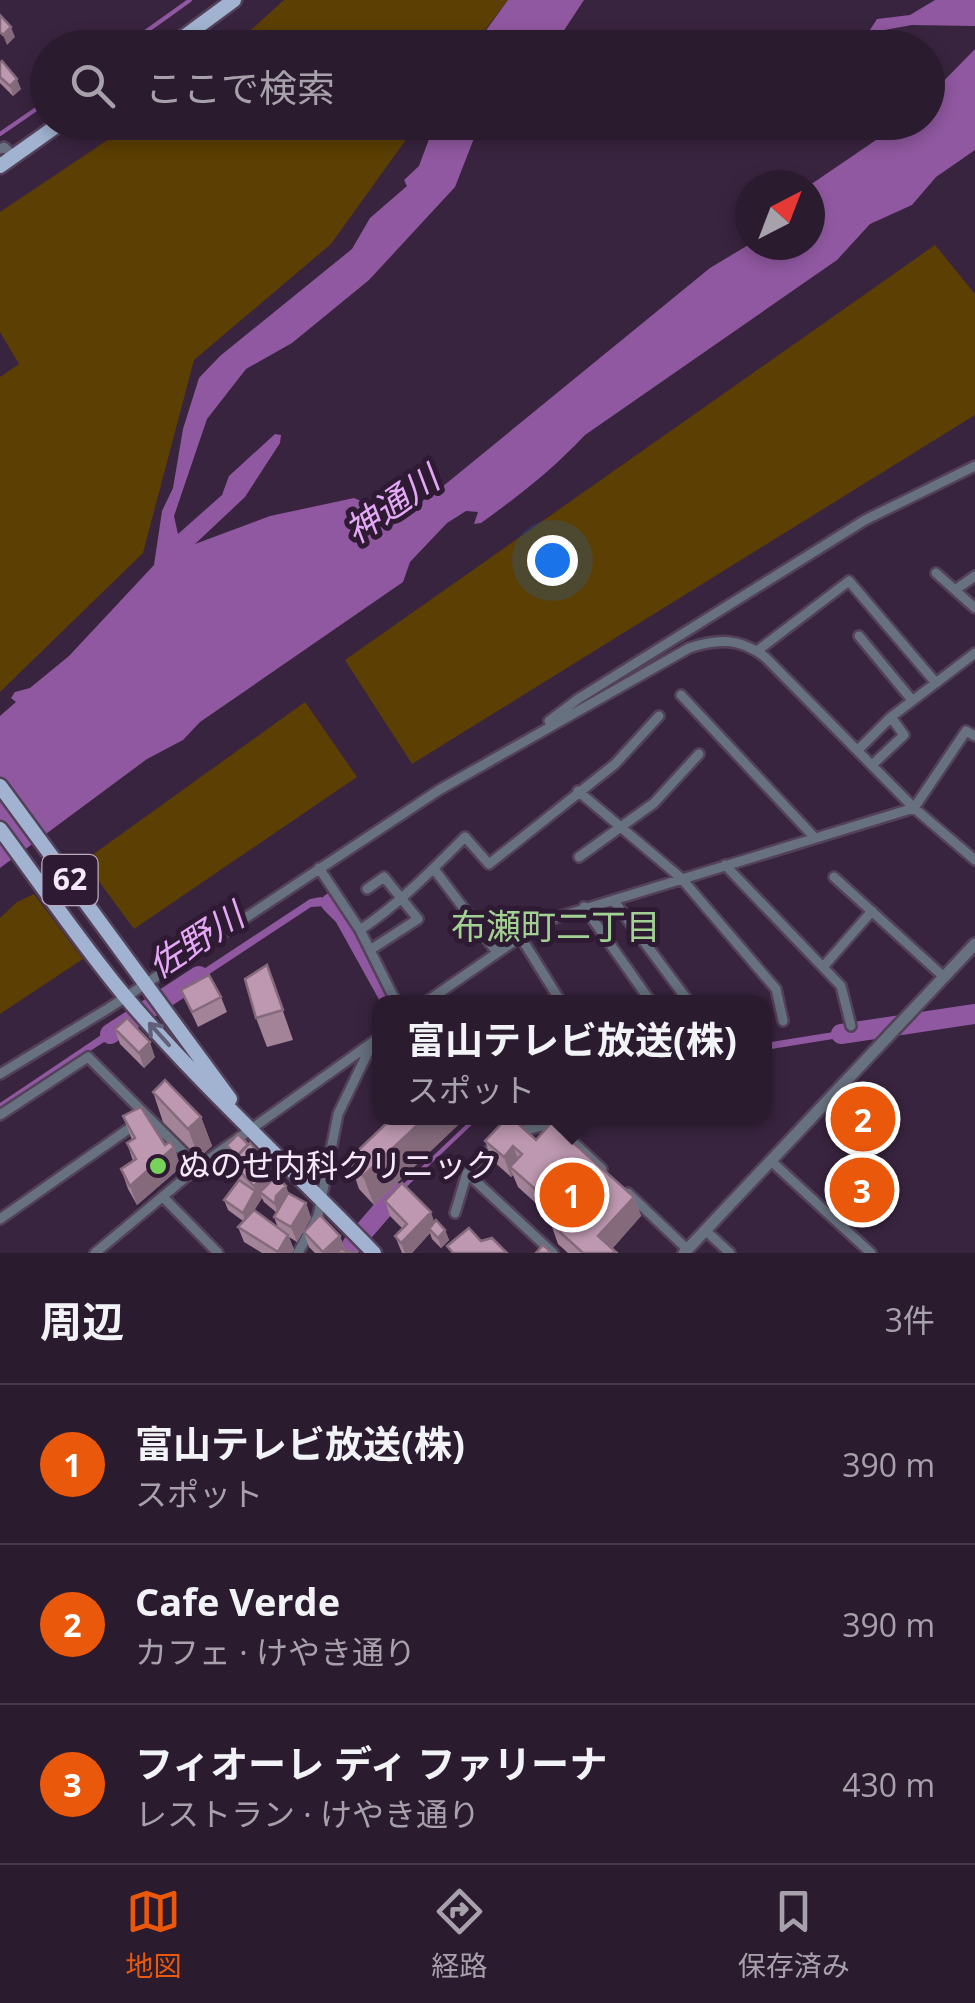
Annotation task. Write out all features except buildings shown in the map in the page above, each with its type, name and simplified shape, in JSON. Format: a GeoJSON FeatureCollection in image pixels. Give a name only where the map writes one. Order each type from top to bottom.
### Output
{"type":"FeatureCollection","features":[{"type":"Feature","properties":{"kind":"main road"},"geometry":{"type":"LineString","coordinates":[[193,30],[234,0]]}},
{"type":"Feature","properties":{"kind":"main road"},"geometry":{"type":"LineString","coordinates":[[0,166],[7,153],[30,140]]}},
{"type":"Feature","properties":{"kind":"main road","name":"62"},"geometry":{"type":"LineString","coordinates":[[0,786],[252,1127],[374,1253]]}},
{"type":"Feature","properties":{"kind":"main road","name":"62"},"geometry":{"type":"LineString","coordinates":[[0,829],[122,992],[214,1094],[252,1127]]}},
{"type":"Feature","properties":{"kind":"street"},"geometry":{"type":"LineString","coordinates":[[523,742],[578,699],[780,571],[866,520],[975,466]]}},
{"type":"Feature","properties":{"kind":"street"},"geometry":{"type":"LineString","coordinates":[[936,573],[975,608]]}},
{"type":"Feature","properties":{"kind":"street"},"geometry":{"type":"LineString","coordinates":[[955,590],[975,576]]}},
{"type":"Feature","properties":{"kind":"street"},"geometry":{"type":"LineString","coordinates":[[756,650],[849,581],[936,682]]}},
{"type":"Feature","properties":{"kind":"street"},"geometry":{"type":"LineString","coordinates":[[859,636],[912,700]]}},
{"type":"Feature","properties":{"kind":"street"},"geometry":{"type":"LineString","coordinates":[[0,1074],[144,978],[523,742],[689,648],[723,640],[756,650],[914,808],[975,860]]}},
{"type":"Feature","properties":{"kind":"street"},"geometry":{"type":"LineString","coordinates":[[858,750],[891,716],[975,653]]}},
{"type":"Feature","properties":{"kind":"street"},"geometry":{"type":"LineString","coordinates":[[681,695],[815,838]]}},
{"type":"Feature","properties":{"kind":"street"},"geometry":{"type":"LineString","coordinates":[[360,930],[390,910],[399,896],[434,869],[465,837],[488,864],[615,764],[659,716]]}},
{"type":"Feature","properties":{"kind":"street"},"geometry":{"type":"LineString","coordinates":[[872,765],[904,734],[891,716]]}},
{"type":"Feature","properties":{"kind":"street"},"geometry":{"type":"LineString","coordinates":[[436,995],[542,922],[914,808],[966,731],[975,736]]}},
{"type":"Feature","properties":{"kind":"street"},"geometry":{"type":"LineString","coordinates":[[579,857],[654,803],[699,754]]}},
{"type":"Feature","properties":{"kind":"street"},"geometry":{"type":"LineString","coordinates":[[578,791],[681,878],[776,988],[783,1022]]}},
{"type":"Feature","properties":{"kind":"street"},"geometry":{"type":"LineString","coordinates":[[725,864],[842,986],[852,1026]]}},
{"type":"Feature","properties":{"kind":"street"},"geometry":{"type":"LineString","coordinates":[[318,868],[360,930],[392,995]]}},
{"type":"Feature","properties":{"kind":"street"},"geometry":{"type":"LineString","coordinates":[[434,869],[496,951]]}},
{"type":"Feature","properties":{"kind":"street"},"geometry":{"type":"LineString","coordinates":[[367,889],[384,877],[418,919],[370,950]]}},
{"type":"Feature","properties":{"kind":"street"},"geometry":{"type":"LineString","coordinates":[[834,877],[944,977]]}},
{"type":"Feature","properties":{"kind":"street"},"geometry":{"type":"LineString","coordinates":[[613,900],[684,995]]}},
{"type":"Feature","properties":{"kind":"street"},"geometry":{"type":"LineString","coordinates":[[584,908],[646,995]]}},
{"type":"Feature","properties":{"kind":"street"},"geometry":{"type":"LineString","coordinates":[[823,966],[872,911]]}},
{"type":"Feature","properties":{"kind":"street"},"geometry":{"type":"LineString","coordinates":[[520,936],[557,995]]}},
{"type":"Feature","properties":{"kind":"street"},"geometry":{"type":"LineString","coordinates":[[622,1188],[685,1251],[975,944]]}},
{"type":"Feature","properties":{"kind":"street"},"geometry":{"type":"LineString","coordinates":[[94,1253],[198,1167],[372,1043]]}},
{"type":"Feature","properties":{"kind":"street"},"geometry":{"type":"LineString","coordinates":[[298,1253],[322,1200],[338,1114],[372,1048]]}},
{"type":"Feature","properties":{"kind":"street"},"geometry":{"type":"LineString","coordinates":[[0,1115],[88,1057],[198,1167]]}},
{"type":"Feature","properties":{"kind":"street"},"geometry":{"type":"LineString","coordinates":[[0,1219],[148,1116]]}},
{"type":"Feature","properties":{"kind":"street"},"geometry":{"type":"LineString","coordinates":[[455,1213],[467,1172],[507,1134],[545,1125]]}},
{"type":"Feature","properties":{"kind":"street"},"geometry":{"type":"LineString","coordinates":[[555,1125],[608,1174]]}},
{"type":"Feature","properties":{"kind":"street"},"geometry":{"type":"LineString","coordinates":[[771,1160],[871,1253]]}},
{"type":"Feature","properties":{"kind":"street"},"geometry":{"type":"LineString","coordinates":[[467,1172],[553,1253]]}},
{"type":"Feature","properties":{"kind":"street"},"geometry":{"type":"LineString","coordinates":[[164,1196],[218,1253]]}},
{"type":"Feature","properties":{"kind":"street"},"geometry":{"type":"LineString","coordinates":[[705,1230],[730,1253]]}},
{"type":"Feature","properties":{"kind":"shaded area"},"geometry":{"type":"Polygon","coordinates":[[[284,0],[508,0],[485,30],[251,30],[284,0]]]}},
{"type":"Feature","properties":{"kind":"shaded area"},"geometry":{"type":"Polygon","coordinates":[[[508,0],[584,0],[564,30],[486,30],[508,0]]]}},
{"type":"Feature","properties":{"kind":"shaded area"},"geometry":{"type":"Polygon","coordinates":[[[935,0],[975,0],[975,26],[912,25],[870,30],[877,19],[910,15],[935,0]]]}},
{"type":"Feature","properties":{"kind":"shaded area"},"geometry":{"type":"Polygon","coordinates":[[[975,49],[975,150],[936,177],[912,205],[870,224],[837,260],[585,435],[536,481],[481,523],[474,524],[478,512],[466,511],[447,523],[410,562],[403,582],[200,722],[183,740],[147,759],[0,868],[0,716],[16,702],[11,698],[15,692],[30,688],[69,656],[154,565],[162,511],[173,488],[183,429],[199,378],[220,356],[352,249],[370,218],[407,186],[404,180],[419,166],[429,140],[473,140],[455,187],[369,280],[292,343],[246,369],[207,419],[174,516],[178,534],[222,495],[229,476],[275,434],[281,435],[280,443],[245,497],[195,544],[270,516],[354,498],[370,505],[390,505],[397,515],[431,496],[710,268],[735,253],[735,260],[825,260],[825,175],[876,140],[945,140],[945,80],[975,49]]]}},
{"type":"Feature","properties":{"kind":"shaded area"},"geometry":{"type":"Polygon","coordinates":[[[108,140],[406,140],[331,244],[194,360],[143,553],[0,692],[0,377],[19,364],[0,332],[0,212],[108,140]]]}},
{"type":"Feature","properties":{"kind":"shaded area"},"geometry":{"type":"Polygon","coordinates":[[[935,245],[975,294],[975,415],[412,764],[345,660],[935,245]]]}},
{"type":"Feature","properties":{"kind":"shaded area"},"geometry":{"type":"Polygon","coordinates":[[[305,702],[357,777],[134,929],[84,861],[305,702]]]}},
{"type":"Feature","properties":{"kind":"shaded area"},"geometry":{"type":"Polygon","coordinates":[[[34,894],[83,959],[0,1014],[0,918],[17,902],[34,894]]]}},
{"type":"Feature","properties":{"kind":"shaded area"},"geometry":{"type":"Polygon","coordinates":[[[321,897],[337,902],[349,918],[344,923],[327,906],[311,907],[179,994],[175,988],[310,899],[321,897]]]}},
{"type":"Feature","properties":{"kind":"shaded area"},"geometry":{"type":"Polygon","coordinates":[[[975,1009],[975,1019],[920,1028],[931,1016],[975,1009]]]}},
{"type":"Feature","properties":{"kind":"shaded area"},"geometry":{"type":"Polygon","coordinates":[[[122,1021],[129,1026],[0,1109],[0,1103],[122,1021]]]}},
{"type":"Feature","properties":{"kind":"shaded area"},"geometry":{"type":"Polygon","coordinates":[[[871,1026],[864,1034],[772,1049],[772,1042],[871,1026]]]}},
{"type":"Feature","properties":{"kind":"shaded area"},"geometry":{"type":"Polygon","coordinates":[[[466,1125],[472,1125],[377,1215],[376,1210],[466,1125]]]}},
{"type":"Feature","properties":{"kind":"waterway"},"geometry":{"type":"LineString","coordinates":[[148,30],[190,0]]}},
{"type":"Feature","properties":{"kind":"waterway"},"geometry":{"type":"LineString","coordinates":[[0,134],[30,113]]}},
{"type":"Feature","properties":{"kind":"waterway","name":"佐野川"},"geometry":{"type":"LineString","coordinates":[[331,903],[344,916],[388,995]]}},
{"type":"Feature","properties":{"kind":"waterway","name":"佐野川"},"geometry":{"type":"LineString","coordinates":[[110,1034],[199,976]]}},
{"type":"Feature","properties":{"kind":"waterway","name":"佐野川"},"geometry":{"type":"LineString","coordinates":[[841,1034],[975,1014]]}},
{"type":"Feature","properties":{"kind":"waterway"},"geometry":{"type":"LineString","coordinates":[[352,1245],[397,1193]]}},
{"type":"Feature","properties":{"kind":"place","name":"Cafe Verde"},"geometry":{"type":"Point","coordinates":[863,1119]}},
{"type":"Feature","properties":{"kind":"place","name":"ぬのせ内科クリニック"},"geometry":{"type":"Point","coordinates":[158,1166]}},
{"type":"Feature","properties":{"kind":"place","name":"フィオーレ ディ ファリーナ"},"geometry":{"type":"Point","coordinates":[862,1190]}},
{"type":"Feature","properties":{"kind":"place","name":"富山テレビ放送(株)"},"geometry":{"type":"Point","coordinates":[572,1195]}},
{"type":"Feature","properties":{"kind":"district","name":"布瀬町二丁目"},"geometry":{"type":"Point","coordinates":[556,927]}},
{"type":"Feature","properties":{"kind":"water label","name":"神通川"},"geometry":{"type":"Point","coordinates":[392,505]}}]}
